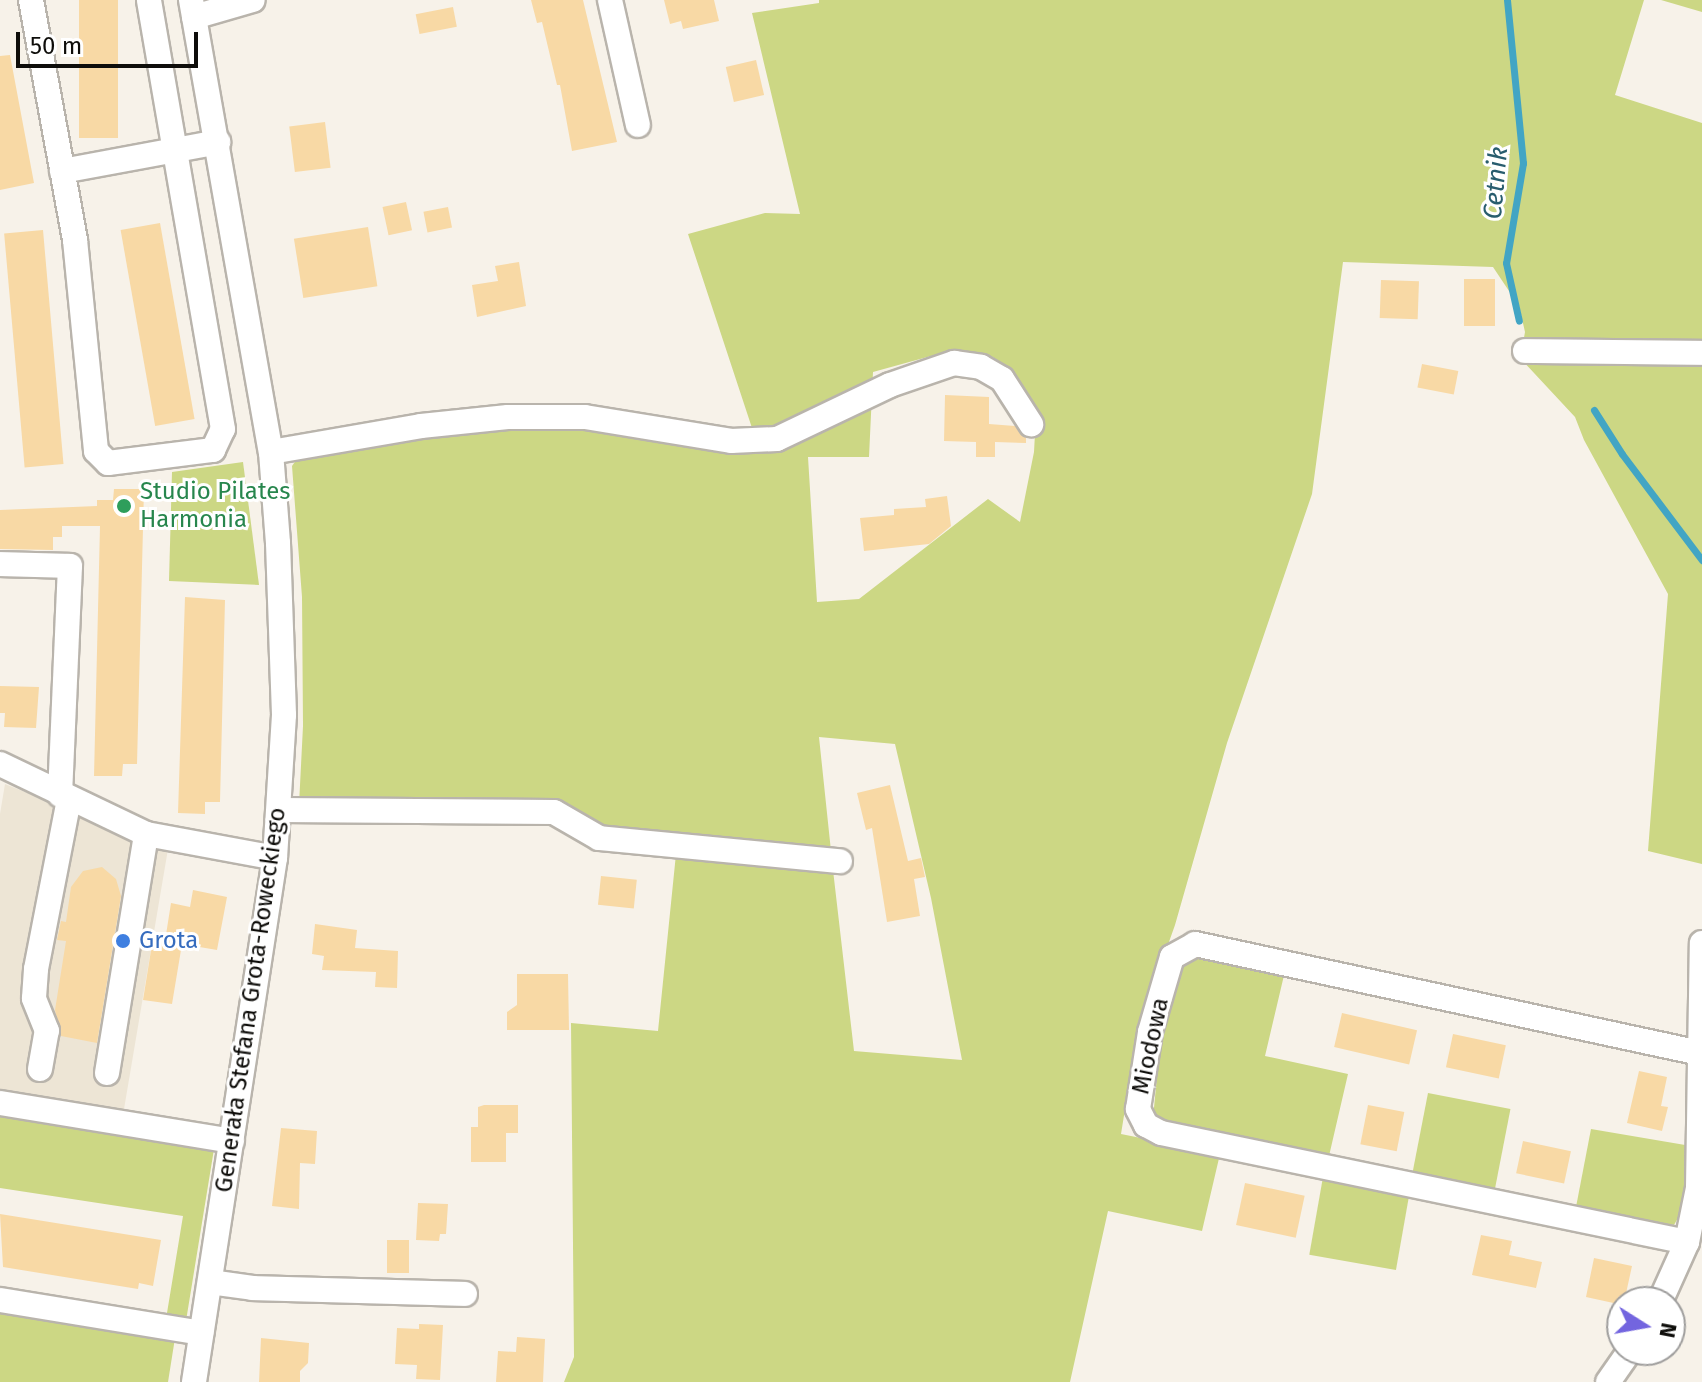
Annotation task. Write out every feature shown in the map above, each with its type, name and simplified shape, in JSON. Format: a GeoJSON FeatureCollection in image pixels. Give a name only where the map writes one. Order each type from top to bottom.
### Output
{"type":"FeatureCollection","features":[{"type":"Feature","properties":{"kind":"street"},"geometry":{"type":"LineString","coordinates":[[31,0],[75,240],[96,451],[108,463],[213,450],[223,429],[149,0]]}},
{"type":"Feature","properties":{"kind":"street"},"geometry":{"type":"LineString","coordinates":[[193,9],[253,0]]}},
{"type":"Feature","properties":{"kind":"street"},"geometry":{"type":"LineString","coordinates":[[610,0],[638,125]]}},
{"type":"Feature","properties":{"kind":"street","name":"Generała Stefana Grota-Roweckiego"},"geometry":{"type":"LineString","coordinates":[[193,9],[271,452],[283,646],[280,810],[275,858],[194,1382]]}},
{"type":"Feature","properties":{"kind":"street"},"geometry":{"type":"LineString","coordinates":[[62,171],[218,142]]}},
{"type":"Feature","properties":{"kind":"street"},"geometry":{"type":"LineString","coordinates":[[1525,351],[1702,353]]}},
{"type":"Feature","properties":{"kind":"street"},"geometry":{"type":"LineString","coordinates":[[271,452],[421,426],[508,417],[585,417],[731,441],[777,439],[890,385],[954,363],[981,367],[1002,379],[1031,424]]}},
{"type":"Feature","properties":{"kind":"street"},"geometry":{"type":"LineString","coordinates":[[0,564],[70,566],[65,797],[36,969],[34,998],[47,1031],[40,1069]]}},
{"type":"Feature","properties":{"kind":"street"},"geometry":{"type":"LineString","coordinates":[[0,764],[146,834],[275,858]]}},
{"type":"Feature","properties":{"kind":"street"},"geometry":{"type":"LineString","coordinates":[[280,810],[554,812],[599,838],[840,861]]}},
{"type":"Feature","properties":{"kind":"street"},"geometry":{"type":"LineString","coordinates":[[107,1073],[146,834]]}},
{"type":"Feature","properties":{"kind":"street"},"geometry":{"type":"LineString","coordinates":[[1667,1286],[1687,1242],[1698,1188],[1702,943]]}},
{"type":"Feature","properties":{"kind":"street","name":"Miodowa"},"geometry":{"type":"LineString","coordinates":[[1687,1242],[1161,1133],[1146,1125],[1138,1109],[1150,1032],[1172,957],[1195,944],[1700,1053]]}},
{"type":"Feature","properties":{"kind":"street"},"geometry":{"type":"LineString","coordinates":[[0,1103],[232,1141]]}},
{"type":"Feature","properties":{"kind":"street"},"geometry":{"type":"LineString","coordinates":[[210,1282],[253,1288],[465,1294]]}},
{"type":"Feature","properties":{"kind":"street"},"geometry":{"type":"LineString","coordinates":[[0,1300],[201,1333]]}},
{"type":"Feature","properties":{"kind":"shaded area"},"geometry":{"type":"Polygon","coordinates":[[[5,784],[168,849],[123,1115],[0,1094],[0,814],[5,784]]]}},
{"type":"Feature","properties":{"kind":"green space"},"geometry":{"type":"Polygon","coordinates":[[[819,0],[1644,0],[1615,95],[1702,123],[1702,347],[1523,343],[1525,332],[1519,306],[1493,267],[1343,262],[1312,494],[1227,743],[1175,925],[1138,1029],[1121,1134],[1220,1154],[1202,1231],[1108,1211],[1070,1382],[564,1382],[574,1357],[571,1023],[658,1031],[676,854],[833,870],[854,1051],[962,1060],[931,898],[895,744],[819,737],[831,851],[600,829],[556,804],[299,805],[303,726],[302,597],[292,466],[299,456],[508,423],[753,431],[688,234],[765,213],[800,214],[752,13],[819,3],[819,0]],[[964,352],[931,356],[873,372],[869,457],[808,457],[817,602],[859,599],[988,499],[1020,522],[1034,452],[1036,415],[1019,379],[993,357],[964,352]]]}},
{"type":"Feature","properties":{"kind":"green space"},"geometry":{"type":"Polygon","coordinates":[[[1661,0],[1702,0],[1702,12],[1661,0]]]}},
{"type":"Feature","properties":{"kind":"green space"},"geometry":{"type":"Polygon","coordinates":[[[1519,357],[1702,361],[1702,864],[1648,851],[1668,594],[1584,440],[1575,417],[1519,357]]]}},
{"type":"Feature","properties":{"kind":"green space"},"geometry":{"type":"Polygon","coordinates":[[[243,462],[259,585],[169,581],[172,472],[243,462]]]}},
{"type":"Feature","properties":{"kind":"green space"},"geometry":{"type":"Polygon","coordinates":[[[1192,954],[1285,971],[1265,1056],[1348,1074],[1329,1156],[1153,1118],[1160,1045],[1177,968],[1192,954]]]}},
{"type":"Feature","properties":{"kind":"green space"},"geometry":{"type":"Polygon","coordinates":[[[1428,1093],[1510,1109],[1494,1191],[1412,1175],[1428,1093]]]}},
{"type":"Feature","properties":{"kind":"green space"},"geometry":{"type":"Polygon","coordinates":[[[0,1112],[214,1149],[186,1321],[166,1319],[183,1216],[0,1188],[0,1112]]]}},
{"type":"Feature","properties":{"kind":"green space"},"geometry":{"type":"Polygon","coordinates":[[[1591,1129],[1691,1146],[1682,1211],[1674,1225],[1576,1207],[1591,1129]]]}},
{"type":"Feature","properties":{"kind":"green space"},"geometry":{"type":"Polygon","coordinates":[[[1323,1177],[1410,1192],[1396,1270],[1309,1255],[1323,1177]]]}},
{"type":"Feature","properties":{"kind":"green space"},"geometry":{"type":"Polygon","coordinates":[[[0,1310],[175,1338],[168,1382],[0,1382],[0,1310]]]}},
{"type":"Feature","properties":{"kind":"building"},"geometry":{"type":"Polygon","coordinates":[[[79,0],[118,0],[118,138],[79,138],[79,0]]]}},
{"type":"Feature","properties":{"kind":"building"},"geometry":{"type":"Polygon","coordinates":[[[531,0],[583,0],[617,142],[572,151],[560,85],[557,85],[542,22],[537,23],[531,0]]]}},
{"type":"Feature","properties":{"kind":"building"},"geometry":{"type":"Polygon","coordinates":[[[664,0],[714,0],[719,21],[683,29],[681,21],[670,24],[664,0]]]}},
{"type":"Feature","properties":{"kind":"building"},"geometry":{"type":"Polygon","coordinates":[[[453,7],[457,27],[420,34],[416,14],[453,7]]]}},
{"type":"Feature","properties":{"kind":"building"},"geometry":{"type":"Polygon","coordinates":[[[10,55],[34,183],[0,190],[0,56],[10,55]]]}},
{"type":"Feature","properties":{"kind":"building"},"geometry":{"type":"Polygon","coordinates":[[[756,60],[764,95],[734,102],[726,67],[756,60]]]}},
{"type":"Feature","properties":{"kind":"building"},"geometry":{"type":"Polygon","coordinates":[[[325,122],[331,168],[295,172],[289,126],[325,122]]]}},
{"type":"Feature","properties":{"kind":"building"},"geometry":{"type":"Polygon","coordinates":[[[406,202],[412,230],[389,235],[383,207],[406,202]]]}},
{"type":"Feature","properties":{"kind":"building"},"geometry":{"type":"Polygon","coordinates":[[[448,207],[452,228],[427,232],[423,212],[448,207]]]}},
{"type":"Feature","properties":{"kind":"building"},"geometry":{"type":"Polygon","coordinates":[[[160,223],[195,419],[155,426],[121,230],[160,223]]]}},
{"type":"Feature","properties":{"kind":"building"},"geometry":{"type":"Polygon","coordinates":[[[368,227],[377,286],[303,298],[294,239],[368,227]]]}},
{"type":"Feature","properties":{"kind":"building"},"geometry":{"type":"Polygon","coordinates":[[[43,230],[63,464],[25,468],[4,233],[43,230]]]}},
{"type":"Feature","properties":{"kind":"building"},"geometry":{"type":"Polygon","coordinates":[[[519,262],[526,306],[477,317],[472,285],[498,281],[495,266],[519,262]]]}},
{"type":"Feature","properties":{"kind":"building"},"geometry":{"type":"Polygon","coordinates":[[[1464,279],[1495,279],[1495,326],[1464,326],[1464,279]]]}},
{"type":"Feature","properties":{"kind":"building"},"geometry":{"type":"Polygon","coordinates":[[[1381,280],[1419,281],[1418,319],[1380,318],[1381,280]]]}},
{"type":"Feature","properties":{"kind":"building"},"geometry":{"type":"Polygon","coordinates":[[[1422,364],[1458,371],[1454,395],[1417,388],[1422,364]]]}},
{"type":"Feature","properties":{"kind":"building"},"geometry":{"type":"Polygon","coordinates":[[[945,395],[989,397],[989,424],[1015,426],[1026,438],[1026,443],[995,442],[995,457],[976,457],[976,442],[944,441],[945,395]]]}},
{"type":"Feature","properties":{"kind":"building"},"geometry":{"type":"Polygon","coordinates":[[[114,489],[144,489],[137,764],[123,764],[122,776],[94,776],[100,526],[62,526],[62,537],[53,537],[53,550],[0,549],[0,510],[97,506],[97,500],[113,500],[114,489]]]}},
{"type":"Feature","properties":{"kind":"building"},"geometry":{"type":"Polygon","coordinates":[[[947,496],[951,526],[929,544],[864,551],[860,518],[894,515],[894,509],[926,507],[925,499],[947,496]]]}},
{"type":"Feature","properties":{"kind":"building"},"geometry":{"type":"Polygon","coordinates":[[[185,597],[225,600],[220,802],[205,802],[205,814],[178,813],[185,597]]]}},
{"type":"Feature","properties":{"kind":"building"},"geometry":{"type":"Polygon","coordinates":[[[0,686],[39,687],[36,728],[4,727],[5,713],[0,713],[0,686]]]}},
{"type":"Feature","properties":{"kind":"building"},"geometry":{"type":"Polygon","coordinates":[[[890,785],[908,861],[921,858],[925,877],[914,879],[920,916],[887,922],[872,828],[866,830],[857,793],[890,785]]]}},
{"type":"Feature","properties":{"kind":"building"},"geometry":{"type":"Polygon","coordinates":[[[102,867],[116,879],[121,896],[97,1043],[61,1036],[55,1010],[66,941],[57,940],[61,921],[66,922],[71,887],[83,871],[102,867]]]}},
{"type":"Feature","properties":{"kind":"building"},"geometry":{"type":"Polygon","coordinates":[[[601,876],[637,880],[634,909],[598,905],[601,876]]]}},
{"type":"Feature","properties":{"kind":"building"},"geometry":{"type":"Polygon","coordinates":[[[193,890],[227,897],[217,950],[182,944],[172,1004],[143,1000],[153,938],[165,941],[171,903],[190,907],[193,890]]]}},
{"type":"Feature","properties":{"kind":"building"},"geometry":{"type":"Polygon","coordinates":[[[315,924],[357,930],[355,948],[398,951],[397,988],[375,987],[376,972],[322,970],[324,956],[312,954],[315,924]]]}},
{"type":"Feature","properties":{"kind":"building"},"geometry":{"type":"Polygon","coordinates":[[[517,974],[568,974],[569,1030],[507,1030],[507,1012],[517,1005],[517,974]]]}},
{"type":"Feature","properties":{"kind":"building"},"geometry":{"type":"Polygon","coordinates":[[[1342,1013],[1417,1030],[1409,1064],[1334,1047],[1342,1013]]]}},
{"type":"Feature","properties":{"kind":"building"},"geometry":{"type":"Polygon","coordinates":[[[1453,1034],[1506,1045],[1499,1078],[1446,1067],[1453,1034]]]}},
{"type":"Feature","properties":{"kind":"building"},"geometry":{"type":"Polygon","coordinates":[[[1639,1071],[1667,1077],[1661,1106],[1668,1107],[1662,1131],[1627,1123],[1639,1071]]]}},
{"type":"Feature","properties":{"kind":"building"},"geometry":{"type":"Polygon","coordinates":[[[518,1105],[518,1133],[506,1133],[506,1162],[471,1162],[471,1127],[478,1127],[478,1107],[518,1105]]]}},
{"type":"Feature","properties":{"kind":"building"},"geometry":{"type":"Polygon","coordinates":[[[1368,1105],[1404,1112],[1397,1151],[1360,1144],[1368,1105]]]}},
{"type":"Feature","properties":{"kind":"building"},"geometry":{"type":"Polygon","coordinates":[[[281,1128],[317,1131],[315,1164],[300,1163],[299,1209],[272,1206],[281,1128]]]}},
{"type":"Feature","properties":{"kind":"building"},"geometry":{"type":"Polygon","coordinates":[[[1523,1141],[1571,1151],[1564,1183],[1516,1173],[1523,1141]]]}},
{"type":"Feature","properties":{"kind":"building"},"geometry":{"type":"Polygon","coordinates":[[[1245,1183],[1305,1196],[1296,1238],[1236,1225],[1245,1183]]]}},
{"type":"Feature","properties":{"kind":"building"},"geometry":{"type":"Polygon","coordinates":[[[418,1203],[448,1204],[446,1234],[440,1234],[439,1241],[416,1240],[418,1203]]]}},
{"type":"Feature","properties":{"kind":"building"},"geometry":{"type":"Polygon","coordinates":[[[0,1214],[161,1240],[153,1286],[139,1283],[138,1289],[3,1267],[0,1214]]]}},
{"type":"Feature","properties":{"kind":"building"},"geometry":{"type":"Polygon","coordinates":[[[1481,1235],[1512,1241],[1509,1255],[1542,1262],[1536,1288],[1472,1275],[1481,1235]]]}},
{"type":"Feature","properties":{"kind":"building"},"geometry":{"type":"Polygon","coordinates":[[[387,1240],[409,1240],[409,1273],[387,1273],[387,1240]]]}},
{"type":"Feature","properties":{"kind":"building"},"geometry":{"type":"Polygon","coordinates":[[[1594,1258],[1632,1266],[1628,1286],[1606,1286],[1606,1301],[1586,1297],[1594,1258]]]}},
{"type":"Feature","properties":{"kind":"building"},"geometry":{"type":"Polygon","coordinates":[[[419,1324],[443,1325],[440,1380],[416,1379],[417,1365],[395,1364],[397,1328],[419,1329],[419,1324]]]}},
{"type":"Feature","properties":{"kind":"building"},"geometry":{"type":"Polygon","coordinates":[[[517,1337],[545,1339],[543,1382],[496,1382],[498,1351],[516,1352],[517,1337]]]}},
{"type":"Feature","properties":{"kind":"building"},"geometry":{"type":"Polygon","coordinates":[[[261,1338],[309,1343],[308,1363],[300,1371],[300,1382],[259,1382],[261,1338]]]}},
{"type":"Feature","properties":{"kind":"waterway","name":"Cetnik"},"geometry":{"type":"LineString","coordinates":[[1507,0],[1523,163],[1506,263],[1519,321]]}},
{"type":"Feature","properties":{"kind":"waterway","name":"Cetnik"},"geometry":{"type":"LineString","coordinates":[[1594,410],[1622,454],[1702,560]]}},
{"type":"Feature","properties":{"kind":"place","name":"Studio Pilates Harmonia"},"geometry":{"type":"Point","coordinates":[124,506]}},
{"type":"Feature","properties":{"kind":"place","name":"Grota"},"geometry":{"type":"Point","coordinates":[123,941]}}]}
